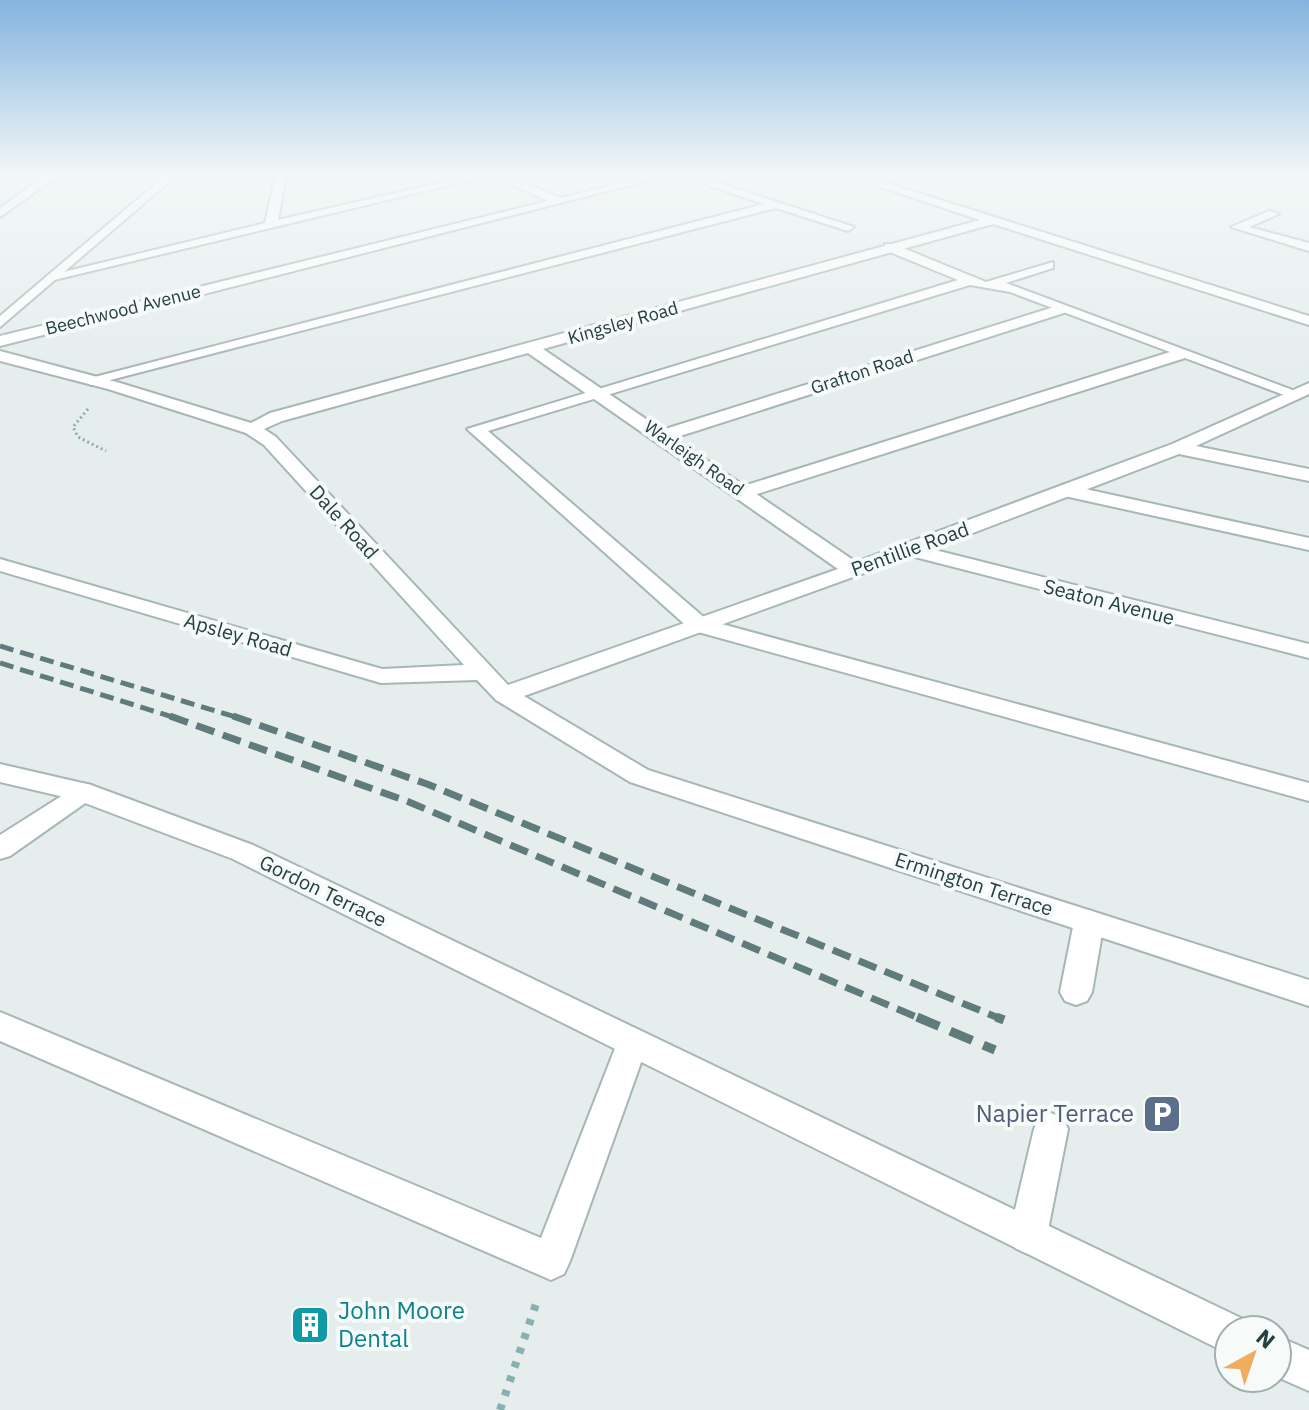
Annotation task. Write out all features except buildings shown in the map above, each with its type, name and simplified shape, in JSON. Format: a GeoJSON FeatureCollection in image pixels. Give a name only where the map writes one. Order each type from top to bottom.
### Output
{"type":"FeatureCollection","features":[{"type":"Feature","properties":{"kind":"street"},"geometry":{"type":"LineString","coordinates":[[0,323],[95,241]]}},
{"type":"Feature","properties":{"kind":"street"},"geometry":{"type":"LineString","coordinates":[[54,276],[204,241]]}},
{"type":"Feature","properties":{"kind":"street","name":"Beechwood Avenue"},"geometry":{"type":"LineString","coordinates":[[0,341],[400,241]]}},
{"type":"Feature","properties":{"kind":"street"},"geometry":{"type":"LineString","coordinates":[[91,380],[634,241]]}},
{"type":"Feature","properties":{"kind":"street","name":"Kingsley Road"},"geometry":{"type":"LineString","coordinates":[[252,429],[276,417],[533,349],[913,241]]}},
{"type":"Feature","properties":{"kind":"street"},"geometry":{"type":"LineString","coordinates":[[1060,241],[1309,321]]}},
{"type":"Feature","properties":{"kind":"street"},"geometry":{"type":"LineString","coordinates":[[1287,241],[1309,247]]}},
{"type":"Feature","properties":{"kind":"street"},"geometry":{"type":"LineString","coordinates":[[889,247],[978,283],[1012,288],[1181,354],[1305,392]]}},
{"type":"Feature","properties":{"kind":"street"},"geometry":{"type":"LineString","coordinates":[[1048,265],[596,392],[476,429],[699,625],[1309,792]]}},
{"type":"Feature","properties":{"kind":"street","name":"Grafton Road"},"geometry":{"type":"LineString","coordinates":[[662,436],[1062,309]]}},
{"type":"Feature","properties":{"kind":"street","name":"Warleigh Road"},"geometry":{"type":"LineString","coordinates":[[533,349],[854,570]]}},
{"type":"Feature","properties":{"kind":"street"},"geometry":{"type":"LineString","coordinates":[[744,492],[1181,354]]}},
{"type":"Feature","properties":{"kind":"street","name":"Dale Road"},"geometry":{"type":"LineString","coordinates":[[0,356],[118,387],[252,429],[270,441],[302,486],[504,695],[639,776]]}},
{"type":"Feature","properties":{"kind":"street","name":"Pentillie Road"},"geometry":{"type":"LineString","coordinates":[[504,695],[1067,491],[1178,448],[1305,392]]}},
{"type":"Feature","properties":{"kind":"street"},"geometry":{"type":"LineString","coordinates":[[1178,448],[1309,475]]}},
{"type":"Feature","properties":{"kind":"street"},"geometry":{"type":"LineString","coordinates":[[1067,491],[1309,544]]}},
{"type":"Feature","properties":{"kind":"street","name":"Seaton Avenue"},"geometry":{"type":"LineString","coordinates":[[910,550],[1309,651]]}},
{"type":"Feature","properties":{"kind":"street","name":"Apsley Road"},"geometry":{"type":"LineString","coordinates":[[0,565],[381,676],[481,672]]}},
{"type":"Feature","properties":{"kind":"street","name":"Gordon Terrace"},"geometry":{"type":"LineString","coordinates":[[0,773],[82,792],[243,852],[632,1043]]}},
{"type":"Feature","properties":{"kind":"street","name":"Ermington Terrace"},"geometry":{"type":"LineString","coordinates":[[639,776],[1309,993]]}},
{"type":"Feature","properties":{"kind":"street"},"geometry":{"type":"LineString","coordinates":[[0,849],[82,792]]}},
{"type":"Feature","properties":{"kind":"street"},"geometry":{"type":"LineString","coordinates":[[1076,992],[1089,922]]}},
{"type":"Feature","properties":{"kind":"street"},"geometry":{"type":"LineString","coordinates":[[0,1026],[551,1261],[632,1043],[1213,1325]]}},
{"type":"Feature","properties":{"kind":"street"},"geometry":{"type":"LineString","coordinates":[[1028,1235],[1051,1129]]}},
{"type":"Feature","properties":{"kind":"path"},"geometry":{"type":"LineString","coordinates":[[106,451],[78,437],[73,427],[78,417],[118,387]]}},
{"type":"Feature","properties":{"kind":"path"},"geometry":{"type":"LineString","coordinates":[[500,1410],[551,1261]]}},
{"type":"Feature","properties":{"kind":"railway"},"geometry":{"type":"LineString","coordinates":[[0,646],[237,717]]}},
{"type":"Feature","properties":{"kind":"railway"},"geometry":{"type":"LineString","coordinates":[[0,663],[173,717]]}},
{"type":"Feature","properties":{"kind":"railway"},"geometry":{"type":"LineString","coordinates":[[233,716],[237,717]]}},
{"type":"Feature","properties":{"kind":"railway"},"geometry":{"type":"LineString","coordinates":[[173,717],[409,802],[921,1019]]}},
{"type":"Feature","properties":{"kind":"railway"},"geometry":{"type":"LineString","coordinates":[[237,717],[427,784],[997,1018]]}},
{"type":"Feature","properties":{"kind":"railway"},"geometry":{"type":"LineString","coordinates":[[917,1017],[995,1050]]}},
{"type":"Feature","properties":{"kind":"railway"},"geometry":{"type":"LineString","coordinates":[[997,1018],[1004,1020]]}},
{"type":"Feature","properties":{"kind":"place","name":"Napier Terrace"},"geometry":{"type":"Point","coordinates":[1162,1114]}},
{"type":"Feature","properties":{"kind":"place","name":"John Moore Dental"},"geometry":{"type":"Point","coordinates":[310,1325]}}]}
